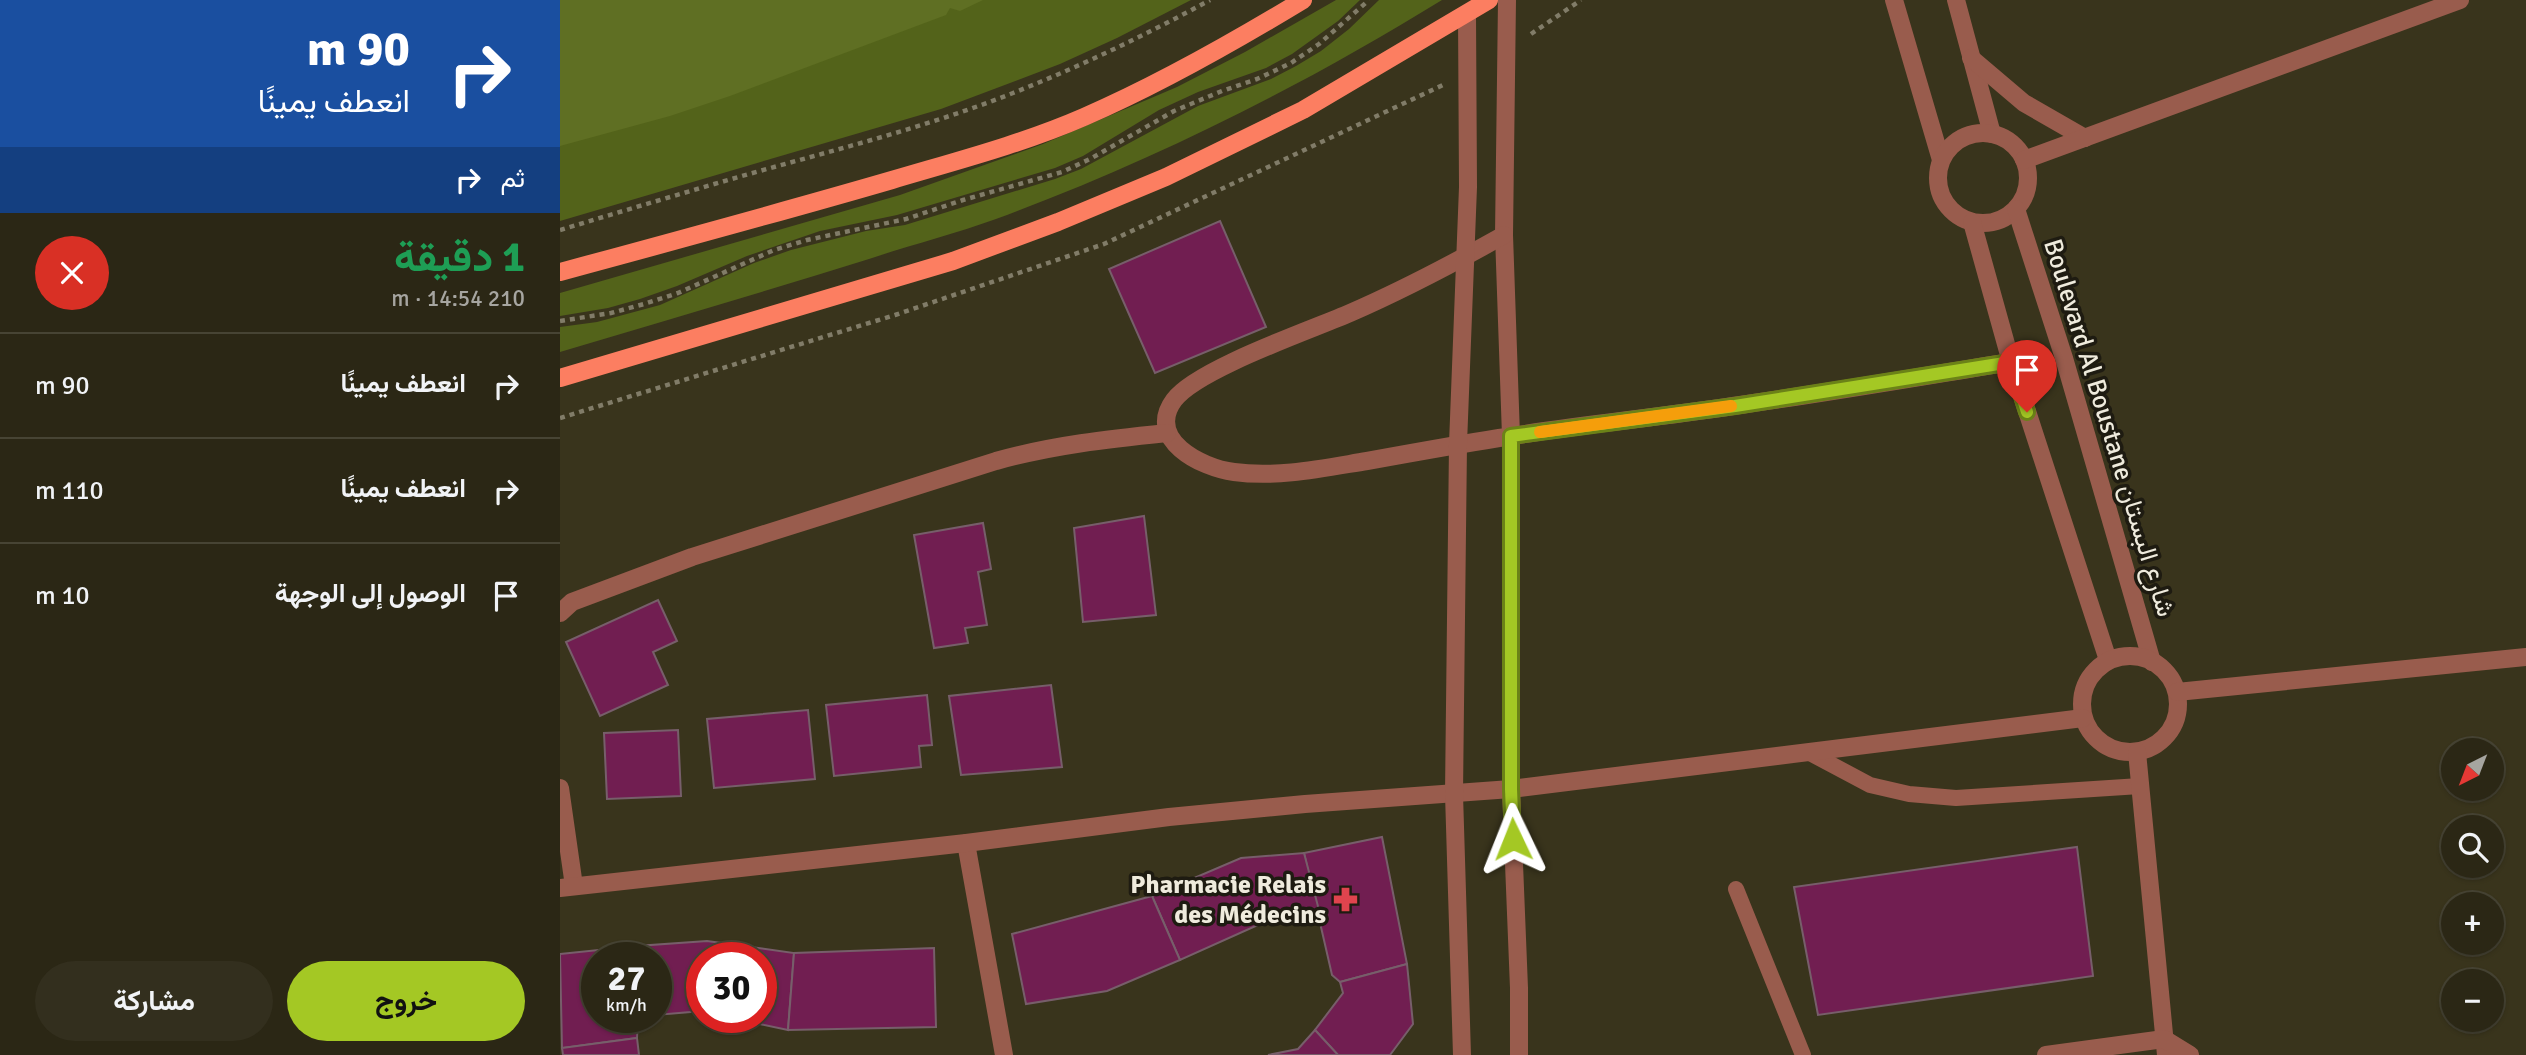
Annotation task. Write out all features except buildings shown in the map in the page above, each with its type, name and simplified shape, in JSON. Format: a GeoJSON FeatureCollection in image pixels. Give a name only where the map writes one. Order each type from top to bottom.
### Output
{"type":"FeatureCollection","features":[{"type":"Feature","properties":{"kind":"main road"},"geometry":{"type":"LineString","coordinates":[[560,272],[770,215],[1032,137],[1082,118],[1154,85],[1239,39],[1303,0]]}},
{"type":"Feature","properties":{"kind":"main road"},"geometry":{"type":"LineString","coordinates":[[560,378],[953,261],[1058,222],[1166,177],[1303,110],[1489,0]]}},
{"type":"Feature","properties":{"kind":"street"},"geometry":{"type":"LineString","coordinates":[[1507,0],[1504,235],[1511,436],[1511,789],[1519,1055]]}},
{"type":"Feature","properties":{"kind":"street"},"geometry":{"type":"LineString","coordinates":[[1894,0],[1941,160]]}},
{"type":"Feature","properties":{"kind":"street"},"geometry":{"type":"LineString","coordinates":[[1956,0],[1992,134]]}},
{"type":"Feature","properties":{"kind":"street"},"geometry":{"type":"LineString","coordinates":[[2024,160],[2460,0]]}},
{"type":"Feature","properties":{"kind":"street"},"geometry":{"type":"LineString","coordinates":[[1462,1055],[1454,794],[1458,444],[1466,257],[1467,15]]}},
{"type":"Feature","properties":{"kind":"street"},"geometry":{"type":"LineString","coordinates":[[1971,58],[2024,103],[2085,138]]}},
{"type":"Feature","properties":{"kind":"street"},"geometry":{"type":"LineString","coordinates":[[1976,134],[1992,134],[2016,148],[2024,160],[2027,186],[2016,209],[2003,218],[1988,223],[1972,222],[1958,216],[1946,205],[1939,191],[1941,160],[1949,147],[1962,138],[1976,134]]}},
{"type":"Feature","properties":{"kind":"street","name":"Boulevard Al Boustane شارع البستان"},"geometry":{"type":"LineString","coordinates":[[2016,209],[2064,358],[2152,662]]}},
{"type":"Feature","properties":{"kind":"street"},"geometry":{"type":"LineString","coordinates":[[1972,222],[2011,362],[2109,660]]}},
{"type":"Feature","properties":{"kind":"street"},"geometry":{"type":"LineString","coordinates":[[1504,235],[1466,257],[1352,312],[1204,377],[1176,397],[1166,418],[1167,433],[1190,457],[1213,468],[1269,474],[1322,469],[1458,444],[1735,406],[2011,362]]}},
{"type":"Feature","properties":{"kind":"street"},"geometry":{"type":"LineString","coordinates":[[560,613],[572,602],[692,557],[996,461],[1035,450],[1080,442],[1167,433]]}},
{"type":"Feature","properties":{"kind":"street"},"geometry":{"type":"LineString","coordinates":[[2123,656],[2152,662],[2163,669],[2171,680],[2176,692],[2177,715],[2166,736],[2158,744],[2137,752],[2109,748],[2089,731],[2083,718],[2081,705],[2088,679],[2097,668],[2109,660],[2123,656]]}},
{"type":"Feature","properties":{"kind":"street"},"geometry":{"type":"LineString","coordinates":[[2176,692],[2526,657]]}},
{"type":"Feature","properties":{"kind":"street"},"geometry":{"type":"LineString","coordinates":[[560,788],[567,887],[1183,816],[1511,789],[2083,718]]}},
{"type":"Feature","properties":{"kind":"street"},"geometry":{"type":"LineString","coordinates":[[2137,752],[2165,1047]]}},
{"type":"Feature","properties":{"kind":"street"},"geometry":{"type":"LineString","coordinates":[[967,843],[1003,1055]]}},
{"type":"Feature","properties":{"kind":"street"},"geometry":{"type":"LineString","coordinates":[[2046,1055],[2165,1047],[2190,1055]]}},
{"type":"Feature","properties":{"kind":"lane"},"geometry":{"type":"LineString","coordinates":[[1808,752],[1870,785],[1909,794],[1956,799],[2140,786]]}},
{"type":"Feature","properties":{"kind":"lane"},"geometry":{"type":"LineString","coordinates":[[1735,889],[1803,1055]]}},
{"type":"Feature","properties":{"kind":"path"},"geometry":{"type":"LineString","coordinates":[[560,230],[925,124],[1011,93],[1098,57],[1210,0]]}},
{"type":"Feature","properties":{"kind":"green space"},"geometry":{"type":"Polygon","coordinates":[[[560,0],[1191,0],[1060,64],[941,109],[560,221],[560,0]]]}},
{"type":"Feature","properties":{"kind":"green space"},"geometry":{"type":"Polygon","coordinates":[[[560,0],[983,0],[960,11],[950,8],[946,15],[730,96],[670,116],[560,146],[560,0]]]}},
{"type":"Feature","properties":{"kind":"green space"},"geometry":{"type":"Polygon","coordinates":[[[1336,0],[1360,0],[1338,21],[1292,54],[1266,68],[1198,92],[1159,110],[1083,156],[1055,168],[897,215],[820,231],[747,256],[640,299],[608,308],[560,316],[560,293],[900,195],[1043,144],[1177,87],[1336,0]]]}},
{"type":"Feature","properties":{"kind":"green space"},"geometry":{"type":"Polygon","coordinates":[[[1379,0],[1442,0],[1335,63],[1224,121],[1054,197],[964,230],[560,352],[560,327],[597,322],[660,305],[754,263],[791,250],[866,231],[905,225],[1081,169],[1198,106],[1271,79],[1296,66],[1349,29],[1379,0]]]}},
{"type":"Feature","properties":{"kind":"slow traffic"},"geometry":{"type":"LineString","coordinates":[[1540,432],[1731,406]]}},
{"type":"Feature","properties":{"kind":"place","name":"Pharmacie Relais des Médecins"},"geometry":{"type":"Point","coordinates":[1346,900]}},
{"type":"Feature","properties":{"kind":"route"},"geometry":{"type":"LineString","coordinates":[[1513,839],[1511,436],[1735,406],[2011,362],[2027,412]]}}]}
